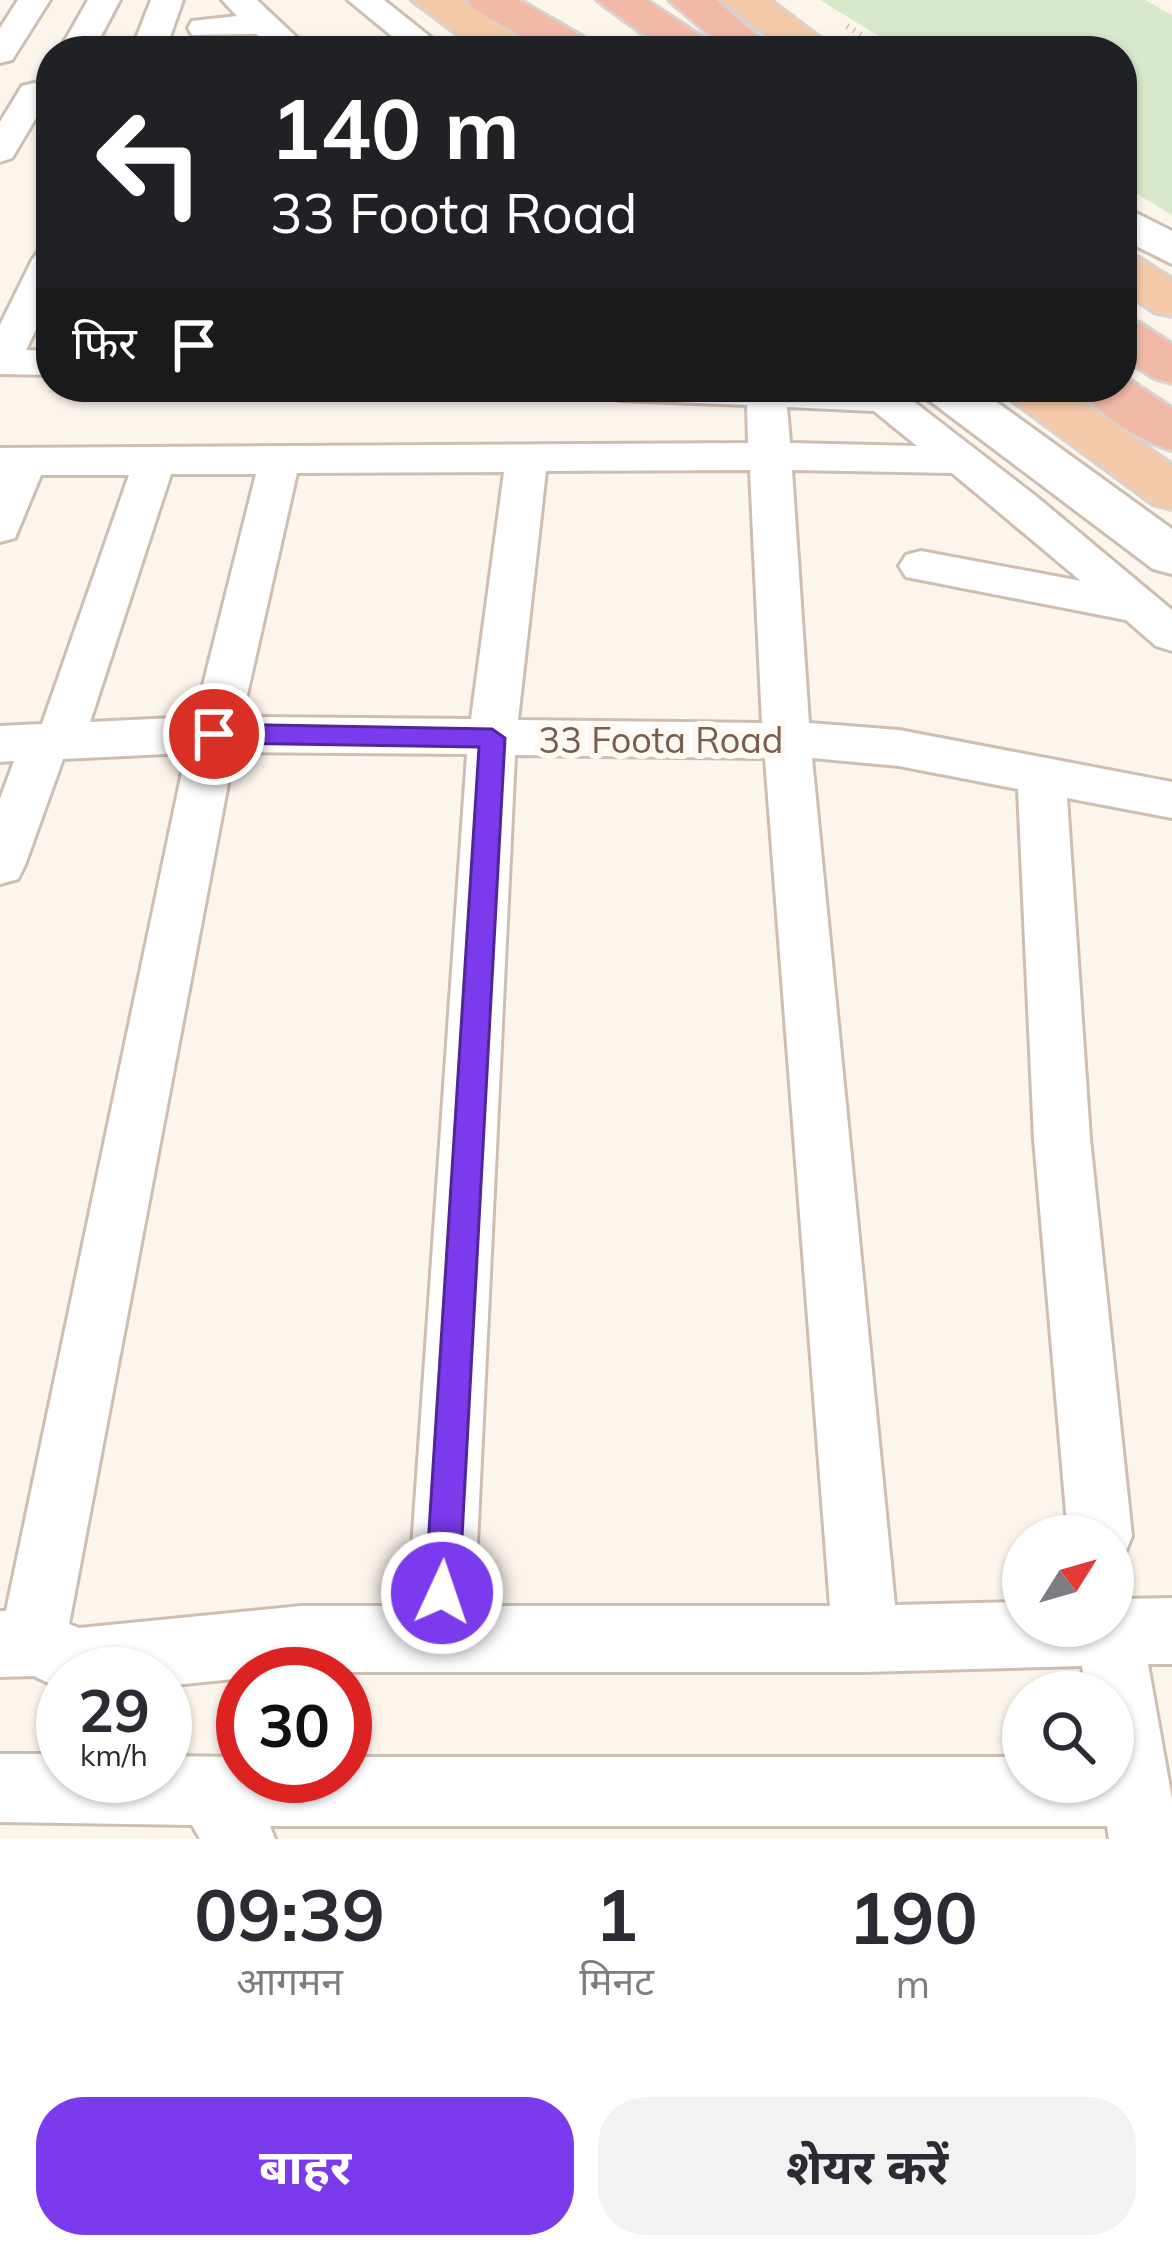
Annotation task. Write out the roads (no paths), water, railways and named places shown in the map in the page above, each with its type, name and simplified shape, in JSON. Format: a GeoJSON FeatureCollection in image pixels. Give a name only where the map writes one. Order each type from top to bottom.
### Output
{"type":"FeatureCollection","features":[{"type":"Feature","properties":{"kind":"highway"},"geometry":{"type":"LineString","coordinates":[[433,0],[487,36]]}},
{"type":"Feature","properties":{"kind":"highway"},"geometry":{"type":"LineString","coordinates":[[489,0],[551,36]]}},
{"type":"Feature","properties":{"kind":"highway"},"geometry":{"type":"LineString","coordinates":[[545,0],[597,36]]}},
{"type":"Feature","properties":{"kind":"highway"},"geometry":{"type":"LineString","coordinates":[[618,0],[672,36]]}},
{"type":"Feature","properties":{"kind":"highway"},"geometry":{"type":"LineString","coordinates":[[690,0],[784,36]]}},
{"type":"Feature","properties":{"kind":"highway"},"geometry":{"type":"LineString","coordinates":[[1137,278],[1172,301]]}},
{"type":"Feature","properties":{"kind":"highway"},"geometry":{"type":"LineString","coordinates":[[1137,344],[1172,367]]}},
{"type":"Feature","properties":{"kind":"highway"},"geometry":{"type":"LineString","coordinates":[[1048,402],[1172,491]]}},
{"type":"Feature","properties":{"kind":"highway"},"geometry":{"type":"LineString","coordinates":[[1127,402],[1172,433]]}},
{"type":"Feature","properties":{"kind":"street"},"geometry":{"type":"LineString","coordinates":[[0,53],[34,0]]}},
{"type":"Feature","properties":{"kind":"street"},"geometry":{"type":"LineString","coordinates":[[84,36],[104,0]]}},
{"type":"Feature","properties":{"kind":"street"},"geometry":{"type":"LineString","coordinates":[[154,36],[167,0]]}},
{"type":"Feature","properties":{"kind":"street"},"geometry":{"type":"LineString","coordinates":[[238,0],[277,36]]}},
{"type":"Feature","properties":{"kind":"street"},"geometry":{"type":"LineString","coordinates":[[364,0],[411,36]]}},
{"type":"Feature","properties":{"kind":"street"},"geometry":{"type":"LineString","coordinates":[[752,21],[790,36]]}},
{"type":"Feature","properties":{"kind":"street"},"geometry":{"type":"LineString","coordinates":[[204,28],[264,24]]}},
{"type":"Feature","properties":{"kind":"street"},"geometry":{"type":"LineString","coordinates":[[0,152],[28,93]]}},
{"type":"Feature","properties":{"kind":"street"},"geometry":{"type":"LineString","coordinates":[[1137,229],[1172,250]]}},
{"type":"Feature","properties":{"kind":"street"},"geometry":{"type":"LineString","coordinates":[[36,291],[1,362],[36,363]]}},
{"type":"Feature","properties":{"kind":"street"},"geometry":{"type":"LineString","coordinates":[[766,402],[787,740],[865,1639]]}},
{"type":"Feature","properties":{"kind":"street"},"geometry":{"type":"LineString","coordinates":[[888,402],[1022,507],[1155,621]]}},
{"type":"Feature","properties":{"kind":"street"},"geometry":{"type":"LineString","coordinates":[[963,402],[1172,556]]}},
{"type":"Feature","properties":{"kind":"street"},"geometry":{"type":"LineString","coordinates":[[439,1640],[492,738],[527,458]]}},
{"type":"Feature","properties":{"kind":"street"},"geometry":{"type":"LineString","coordinates":[[0,529],[12,463],[956,460]]}},
{"type":"Feature","properties":{"kind":"street"},"geometry":{"type":"LineString","coordinates":[[279,463],[214,734],[35,1628],[19,1644],[75,1662],[301,1639],[865,1639],[1002,1634]]}},
{"type":"Feature","properties":{"kind":"street"},"geometry":{"type":"LineString","coordinates":[[0,865],[35,742],[154,464]]}},
{"type":"Feature","properties":{"kind":"street"},"geometry":{"type":"LineString","coordinates":[[921,566],[1155,621]]}},
{"type":"Feature","properties":{"kind":"street","name":"33 Foota Road"},"geometry":{"type":"LineString","coordinates":[[35,742],[214,734],[787,740],[898,748],[1172,800]]}},
{"type":"Feature","properties":{"kind":"street"},"geometry":{"type":"LineString","coordinates":[[1041,772],[1063,1139],[1098,1515]]}},
{"type":"Feature","properties":{"kind":"street"},"geometry":{"type":"LineString","coordinates":[[0,1788],[225,1815],[1140,1815],[1131,1647]]}}]}
